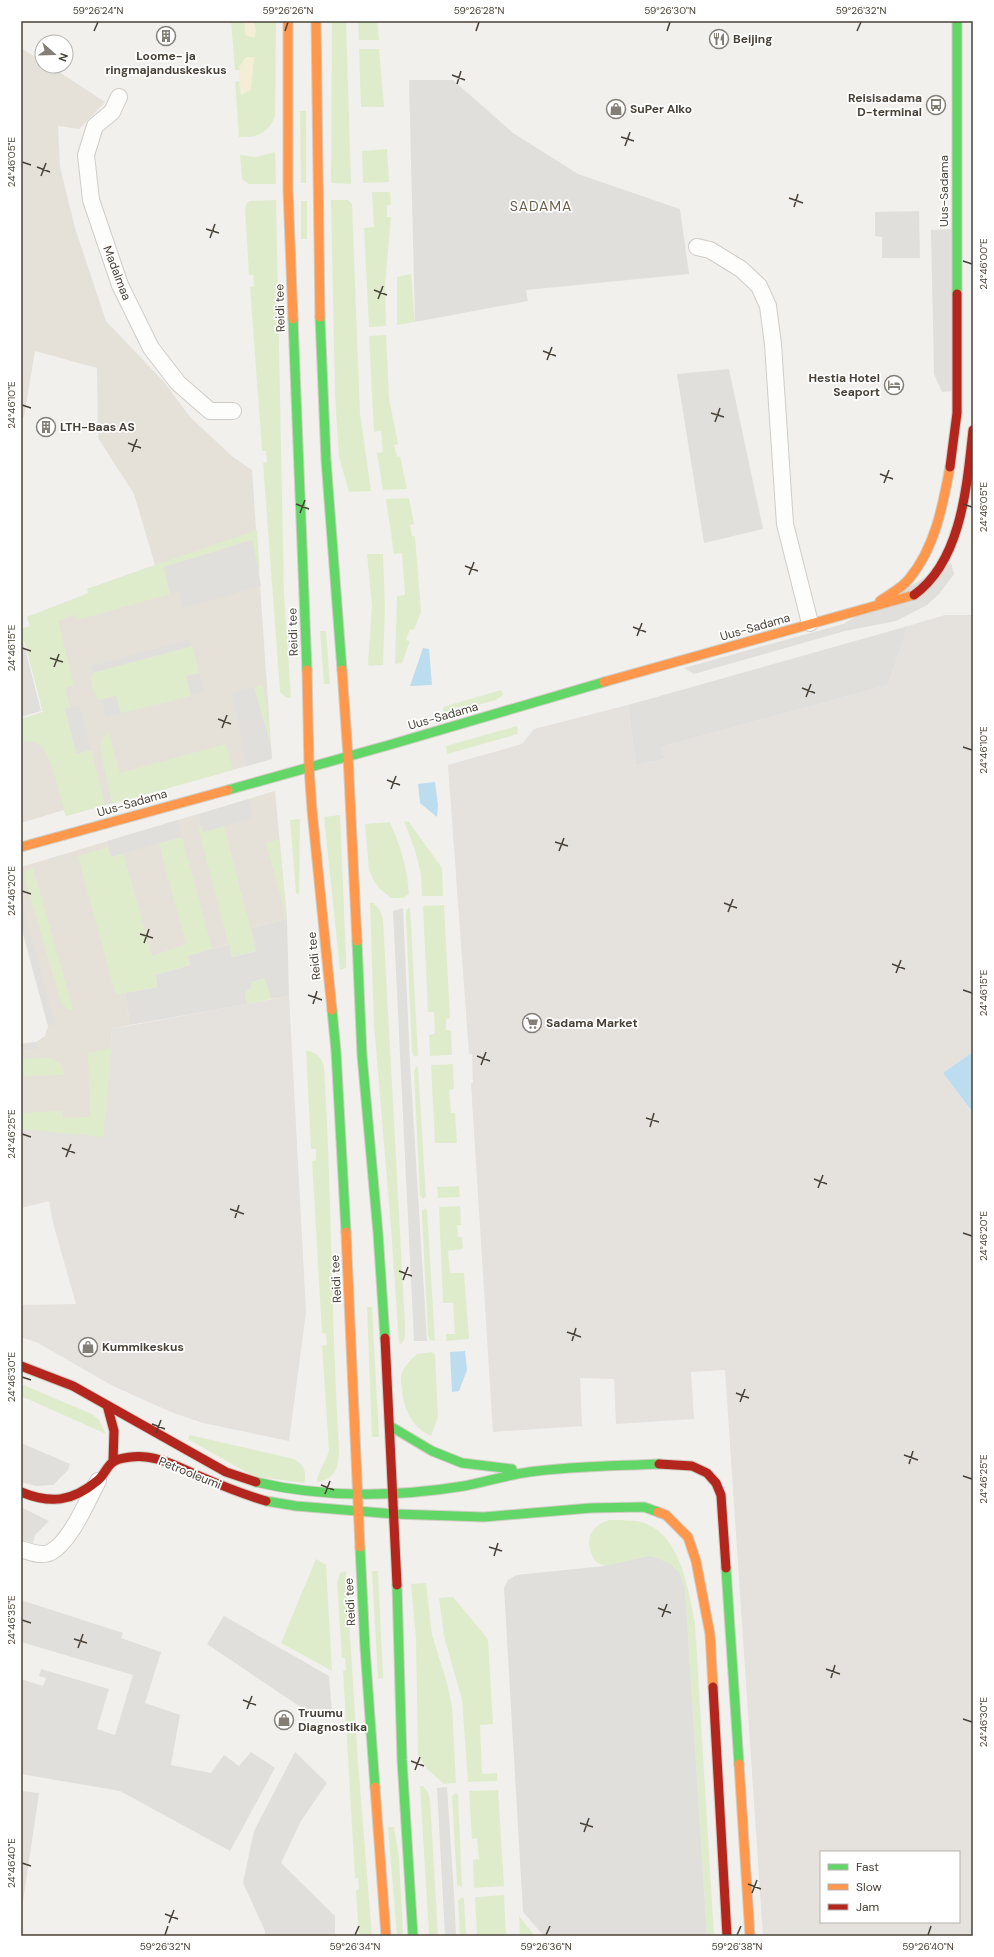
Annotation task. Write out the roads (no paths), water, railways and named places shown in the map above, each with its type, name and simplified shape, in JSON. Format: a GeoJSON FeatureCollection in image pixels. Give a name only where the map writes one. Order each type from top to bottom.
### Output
{"type":"FeatureCollection","features":[{"type":"Feature","properties":{"kind":"street","name":"Reidi tee"},"geometry":{"type":"LineString","coordinates":[[288,21],[288,190],[309,767],[319,897],[336,1051],[344,1181],[356,1493],[364,1648],[386,1936]]}},
{"type":"Feature","properties":{"kind":"street"},"geometry":{"type":"LineString","coordinates":[[316,21],[320,340],[326,460],[348,756],[362,1055],[379,1248],[390,1426],[402,1760],[414,1936]]}},
{"type":"Feature","properties":{"kind":"street","name":"Uus-Sadama"},"geometry":{"type":"LineString","coordinates":[[872,606],[908,580],[919,565],[942,504],[951,462],[957,414],[957,21]]}},
{"type":"Feature","properties":{"kind":"street","name":"Madalmaa"},"geometry":{"type":"LineString","coordinates":[[119,97],[112,112],[95,126],[86,155],[91,200],[120,285],[151,348],[178,383],[210,411],[233,411]]}},
{"type":"Feature","properties":{"kind":"street"},"geometry":{"type":"LineString","coordinates":[[697,247],[710,250],[741,268],[759,286],[768,306],[773,344],[785,524],[810,623]]}},
{"type":"Feature","properties":{"kind":"street","name":"Uus-Sadama"},"geometry":{"type":"LineString","coordinates":[[956,361],[964,378],[969,382]]}},
{"type":"Feature","properties":{"kind":"street","name":"Uus-Sadama"},"geometry":{"type":"LineString","coordinates":[[21,847],[348,756],[810,623],[911,597],[924,588],[935,576],[946,555],[957,523],[971,456],[973,430]]}},
{"type":"Feature","properties":{"kind":"street","name":"Petrooleumi"},"geometry":{"type":"LineString","coordinates":[[21,1366],[73,1386],[226,1472],[247,1481],[288,1489],[356,1493],[456,1487],[529,1472]]}},
{"type":"Feature","properties":{"kind":"street"},"geometry":{"type":"LineString","coordinates":[[21,1549],[42,1554],[51,1552],[64,1541],[98,1482],[113,1462],[114,1431],[107,1405]]}},
{"type":"Feature","properties":{"kind":"street"},"geometry":{"type":"LineString","coordinates":[[390,1426],[432,1451],[462,1463],[529,1472],[601,1466],[686,1465],[700,1469],[710,1475],[718,1485],[723,1518],[750,1936]]}},
{"type":"Feature","properties":{"kind":"street","name":"Petrooleumi"},"geometry":{"type":"LineString","coordinates":[[113,1462],[125,1458],[145,1457],[164,1461],[240,1494],[272,1503],[394,1514],[484,1516],[592,1508],[644,1507],[666,1514],[688,1537],[696,1561],[710,1634],[727,1936]]}},
{"type":"Feature","properties":{"kind":"street"},"geometry":{"type":"LineString","coordinates":[[21,1492],[35,1498],[49,1501],[77,1494],[98,1482]]}},
{"type":"Feature","properties":{"kind":"water"},"geometry":{"type":"Polygon","coordinates":[[[423,648],[429,649],[432,685],[410,686],[423,648]]]}},
{"type":"Feature","properties":{"kind":"water"},"geometry":{"type":"Polygon","coordinates":[[[435,782],[438,805],[437,817],[420,803],[418,784],[435,782]]]}},
{"type":"Feature","properties":{"kind":"water"},"geometry":{"type":"Polygon","coordinates":[[[973,1052],[973,1113],[943,1073],[973,1052]]]}},
{"type":"Feature","properties":{"kind":"water"},"geometry":{"type":"Polygon","coordinates":[[[465,1351],[467,1370],[459,1391],[452,1392],[450,1352],[465,1351]]]}},
{"type":"Feature","properties":{"kind":"place","name":"Loome- ja ringmajanduskeskus"},"geometry":{"type":"Point","coordinates":[166,36]}},
{"type":"Feature","properties":{"kind":"place","name":"Beijing"},"geometry":{"type":"Point","coordinates":[719,39]}},
{"type":"Feature","properties":{"kind":"place","name":"Reisisadama D-terminal"},"geometry":{"type":"Point","coordinates":[936,105]}},
{"type":"Feature","properties":{"kind":"place","name":"SuPer Alko"},"geometry":{"type":"Point","coordinates":[616,109]}},
{"type":"Feature","properties":{"kind":"place","name":"Hestia Hotel Seaport"},"geometry":{"type":"Point","coordinates":[894,385]}},
{"type":"Feature","properties":{"kind":"place","name":"LTH-Baas AS"},"geometry":{"type":"Point","coordinates":[46,427]}},
{"type":"Feature","properties":{"kind":"place","name":"Sadama Market"},"geometry":{"type":"Point","coordinates":[532,1023]}},
{"type":"Feature","properties":{"kind":"place","name":"Kummikeskus"},"geometry":{"type":"Point","coordinates":[88,1347]}},
{"type":"Feature","properties":{"kind":"place","name":"Truumu Diagnostika"},"geometry":{"type":"Point","coordinates":[284,1720]}},
{"type":"Feature","properties":{"kind":"district","name":"SADAMA"},"geometry":{"type":"Point","coordinates":[541,206]}}]}
